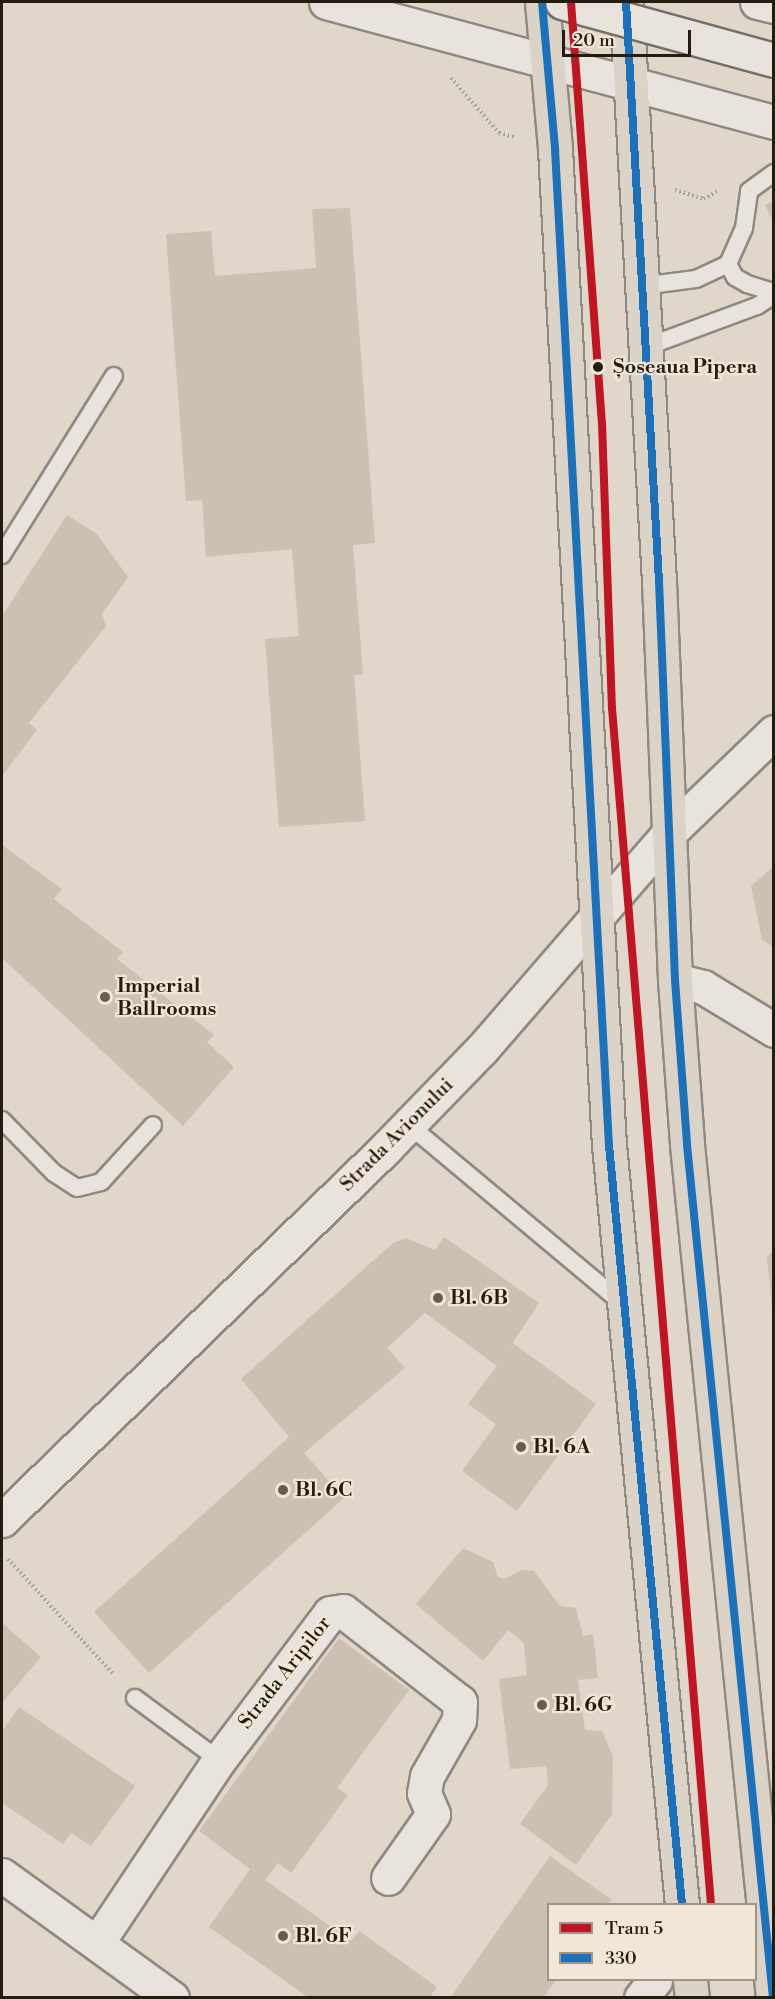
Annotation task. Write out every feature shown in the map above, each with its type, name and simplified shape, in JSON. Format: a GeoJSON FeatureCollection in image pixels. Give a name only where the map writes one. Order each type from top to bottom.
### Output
{"type":"FeatureCollection","features":[{"type":"Feature","properties":{"kind":"main road"},"geometry":{"type":"LineString","coordinates":[[542,2],[609,1145],[682,1903]]}},
{"type":"Feature","properties":{"kind":"main road"},"geometry":{"type":"LineString","coordinates":[[626,2],[646,347],[675,980],[692,1192],[765,1829],[760,1928],[773,1998]]}},
{"type":"Feature","properties":{"kind":"main road"},"geometry":{"type":"LineString","coordinates":[[690,1981],[692,1998]]}},
{"type":"Feature","properties":{"kind":"street"},"geometry":{"type":"LineString","coordinates":[[326,2],[547,58],[774,122]]}},
{"type":"Feature","properties":{"kind":"street"},"geometry":{"type":"LineString","coordinates":[[562,2],[774,60]]}},
{"type":"Feature","properties":{"kind":"street"},"geometry":{"type":"LineString","coordinates":[[758,2],[774,6]]}},
{"type":"Feature","properties":{"kind":"street","name":"Strada Avionului"},"geometry":{"type":"LineString","coordinates":[[2,1520],[409,1125],[482,1049],[668,834],[774,732]]}},
{"type":"Feature","properties":{"kind":"street"},"geometry":{"type":"LineString","coordinates":[[675,980],[712,992],[774,1030]]}},
{"type":"Feature","properties":{"kind":"street","name":"Strada Aripilor"},"geometry":{"type":"LineString","coordinates":[[97,1943],[219,1760],[330,1612],[343,1611],[460,1702],[459,1720],[427,1776],[424,1794],[433,1814],[388,1878]]}},
{"type":"Feature","properties":{"kind":"street"},"geometry":{"type":"LineString","coordinates":[[2,1875],[172,1998]]}},
{"type":"Feature","properties":{"kind":"street"},"geometry":{"type":"LineString","coordinates":[[641,1998],[654,1981]]}},
{"type":"Feature","properties":{"kind":"lane"},"geometry":{"type":"LineString","coordinates":[[642,286],[696,279],[728,264],[744,228],[749,191],[774,173]]}},
{"type":"Feature","properties":{"kind":"lane"},"geometry":{"type":"LineString","coordinates":[[728,264],[735,277],[747,284],[774,293]]}},
{"type":"Feature","properties":{"kind":"lane"},"geometry":{"type":"LineString","coordinates":[[646,347],[758,306],[774,293]]}},
{"type":"Feature","properties":{"kind":"lane"},"geometry":{"type":"LineString","coordinates":[[2,555],[114,376]]}},
{"type":"Feature","properties":{"kind":"lane"},"geometry":{"type":"LineString","coordinates":[[2,1120],[54,1173],[77,1188],[101,1182],[153,1125]]}},
{"type":"Feature","properties":{"kind":"lane"},"geometry":{"type":"LineString","coordinates":[[409,1125],[626,1306]]}},
{"type":"Feature","properties":{"kind":"lane"},"geometry":{"type":"LineString","coordinates":[[135,1698],[219,1760]]}},
{"type":"Feature","properties":{"kind":"path"},"geometry":{"type":"LineString","coordinates":[[2,1551],[135,1698]]}},
{"type":"Feature","properties":{"kind":"building"},"geometry":{"type":"Polygon","coordinates":[[[774,201],[774,224],[765,205],[774,201]]]}},
{"type":"Feature","properties":{"kind":"building"},"geometry":{"type":"Polygon","coordinates":[[[350,208],[375,543],[353,545],[363,674],[354,675],[365,821],[279,827],[265,639],[299,636],[292,549],[206,557],[202,500],[186,501],[166,234],[211,231],[215,276],[316,268],[312,209],[350,208]]]}},
{"type":"Feature","properties":{"kind":"building"},"geometry":{"type":"Polygon","coordinates":[[[67,515],[97,534],[128,577],[102,614],[106,626],[29,723],[37,730],[2,776],[2,616],[67,515]]]}},
{"type":"Feature","properties":{"kind":"building","name":"Imperial Ballrooms"},"geometry":{"type":"Polygon","coordinates":[[[2,845],[62,889],[54,899],[123,952],[117,959],[214,1035],[207,1042],[234,1067],[183,1126],[2,958],[2,845]]]}},
{"type":"Feature","properties":{"kind":"building"},"geometry":{"type":"Polygon","coordinates":[[[774,866],[774,947],[762,940],[751,886],[774,866]]]}},
{"type":"Feature","properties":{"kind":"building"},"geometry":{"type":"Polygon","coordinates":[[[444,1237],[539,1303],[508,1350],[513,1343],[596,1404],[517,1511],[462,1471],[496,1424],[468,1404],[497,1366],[425,1313],[387,1348],[405,1368],[304,1453],[344,1498],[149,1673],[94,1612],[289,1437],[241,1379],[393,1243],[406,1238],[435,1250],[444,1237]]]}},
{"type":"Feature","properties":{"kind":"building"},"geometry":{"type":"Polygon","coordinates":[[[774,1249],[774,1308],[772,1308],[767,1258],[774,1249]]]}},
{"type":"Feature","properties":{"kind":"building","name":"Bl. 6G"},"geometry":{"type":"Polygon","coordinates":[[[463,1548],[493,1562],[498,1577],[504,1579],[521,1570],[534,1571],[560,1606],[576,1608],[583,1636],[593,1634],[598,1678],[578,1680],[585,1730],[602,1731],[613,1756],[612,1814],[576,1865],[520,1824],[548,1785],[546,1766],[510,1769],[499,1679],[527,1675],[524,1643],[508,1630],[483,1661],[416,1604],[463,1548]]]}},
{"type":"Feature","properties":{"kind":"building"},"geometry":{"type":"Polygon","coordinates":[[[2,1623],[41,1657],[2,1703],[2,1623]]]}},
{"type":"Feature","properties":{"kind":"building"},"geometry":{"type":"Polygon","coordinates":[[[339,1638],[409,1690],[337,1788],[348,1795],[291,1873],[278,1863],[265,1880],[351,1941],[359,1931],[437,1987],[431,1995],[434,1998],[309,1998],[209,1927],[250,1869],[199,1831],[339,1638]]]}},
{"type":"Feature","properties":{"kind":"building"},"geometry":{"type":"Polygon","coordinates":[[[19,1707],[135,1786],[91,1846],[71,1833],[63,1844],[2,1803],[2,1731],[19,1707]]]}},
{"type":"Feature","properties":{"kind":"building"},"geometry":{"type":"Polygon","coordinates":[[[550,1856],[612,1900],[609,1903],[547,1903],[547,1981],[555,1981],[543,1998],[450,1998],[550,1856]]]}},
{"type":"Feature","properties":{"kind":"tram line","name":"5"},"geometry":{"type":"LineString","coordinates":[[571,2],[602,423],[612,708],[711,1903]]}},
{"type":"Feature","properties":{"kind":"transit line","name":"330"},"geometry":{"type":"LineString","coordinates":[[542,2],[555,149],[609,1145],[682,1903]]}},
{"type":"Feature","properties":{"kind":"transit line","name":"330"},"geometry":{"type":"LineString","coordinates":[[626,2],[659,581],[675,980],[687,1145],[773,1998]]}},
{"type":"Feature","properties":{"kind":"place","name":"Șoseaua Pipera"},"geometry":{"type":"Point","coordinates":[598,367]}},
{"type":"Feature","properties":{"kind":"place","name":"Imperial Ballrooms"},"geometry":{"type":"Point","coordinates":[105,997]}},
{"type":"Feature","properties":{"kind":"place","name":"Bl. 6B"},"geometry":{"type":"Point","coordinates":[438,1298]}},
{"type":"Feature","properties":{"kind":"place","name":"Bl. 6A"},"geometry":{"type":"Point","coordinates":[521,1447]}},
{"type":"Feature","properties":{"kind":"place","name":"Bl. 6C"},"geometry":{"type":"Point","coordinates":[283,1490]}},
{"type":"Feature","properties":{"kind":"place","name":"Bl. 6G"},"geometry":{"type":"Point","coordinates":[542,1705]}},
{"type":"Feature","properties":{"kind":"place","name":"Bl. 6F"},"geometry":{"type":"Point","coordinates":[283,1936]}}]}
